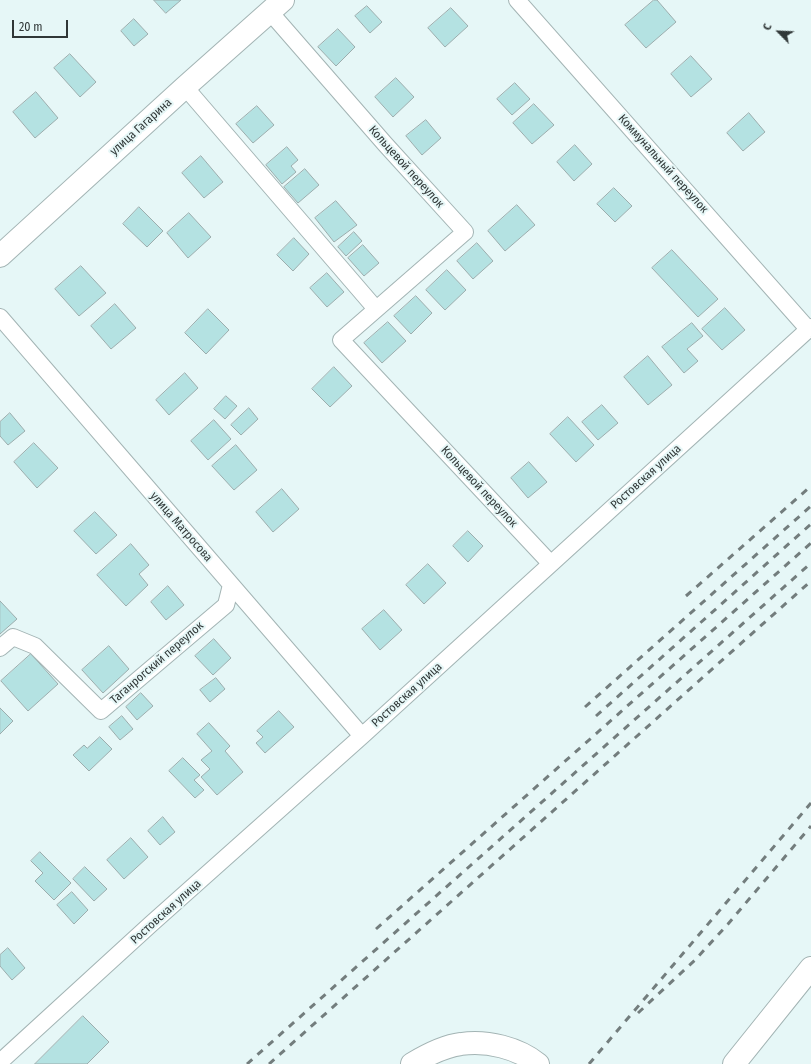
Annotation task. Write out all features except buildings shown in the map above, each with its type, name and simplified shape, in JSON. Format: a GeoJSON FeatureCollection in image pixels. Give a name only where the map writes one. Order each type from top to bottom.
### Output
{"type":"FeatureCollection","features":[{"type":"Feature","properties":{"kind":"main road","name":"улица Гагарина"},"geometry":{"type":"LineString","coordinates":[[0,256],[276,6]]}},
{"type":"Feature","properties":{"kind":"main road"},"geometry":{"type":"LineString","coordinates":[[734,1064],[811,968]]}},
{"type":"Feature","properties":{"kind":"main road"},"geometry":{"type":"LineString","coordinates":[[412,1064],[443,1048],[461,1044],[477,1043],[495,1045],[516,1051],[538,1064]]}},
{"type":"Feature","properties":{"kind":"street","name":"Коммунальный переулок"},"geometry":{"type":"LineString","coordinates":[[517,0],[810,328]]}},
{"type":"Feature","properties":{"kind":"street","name":"Кольцевой переулок"},"geometry":{"type":"LineString","coordinates":[[276,6],[345,99],[465,232],[341,340],[551,564]]}},
{"type":"Feature","properties":{"kind":"street"},"geometry":{"type":"LineString","coordinates":[[185,87],[376,309]]}},
{"type":"Feature","properties":{"kind":"street","name":"улица Матросова"},"geometry":{"type":"LineString","coordinates":[[0,318],[362,736]]}},
{"type":"Feature","properties":{"kind":"street","name":"Ростовская улица"},"geometry":{"type":"LineString","coordinates":[[0,1062],[151,924],[362,736],[810,328]]}},
{"type":"Feature","properties":{"kind":"street","name":"Таганрогский переулок"},"geometry":{"type":"LineString","coordinates":[[0,648],[13,637],[35,646],[101,711],[226,605],[231,585]]}},
{"type":"Feature","properties":{"kind":"railway"},"geometry":{"type":"LineString","coordinates":[[686,596],[811,486]]}},
{"type":"Feature","properties":{"kind":"railway"},"geometry":{"type":"LineString","coordinates":[[585,707],[811,506]]}},
{"type":"Feature","properties":{"kind":"railway"},"geometry":{"type":"LineString","coordinates":[[596,716],[811,524]]}},
{"type":"Feature","properties":{"kind":"railway"},"geometry":{"type":"LineString","coordinates":[[376,929],[811,543]]}},
{"type":"Feature","properties":{"kind":"railway"},"geometry":{"type":"LineString","coordinates":[[247,1064],[811,563]]}},
{"type":"Feature","properties":{"kind":"railway"},"geometry":{"type":"LineString","coordinates":[[269,1064],[811,581]]}},
{"type":"Feature","properties":{"kind":"railway"},"geometry":{"type":"LineString","coordinates":[[589,1064],[811,803]]}},
{"type":"Feature","properties":{"kind":"railway"},"geometry":{"type":"LineString","coordinates":[[638,1013],[695,960],[728,924],[811,826]]}}]}
